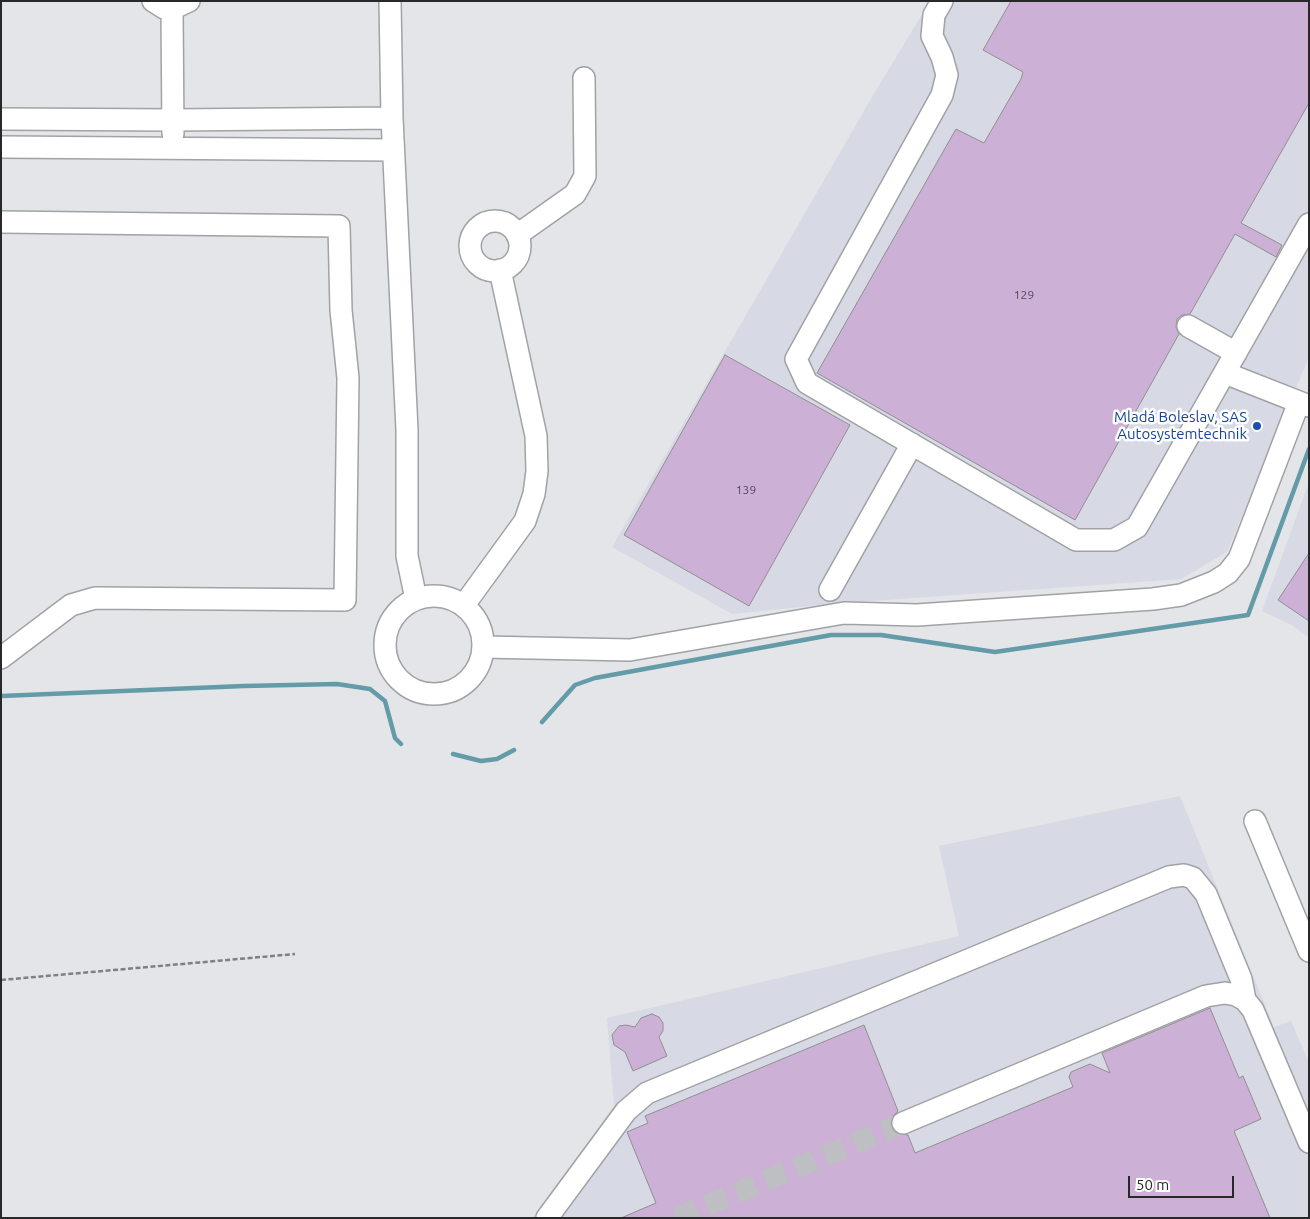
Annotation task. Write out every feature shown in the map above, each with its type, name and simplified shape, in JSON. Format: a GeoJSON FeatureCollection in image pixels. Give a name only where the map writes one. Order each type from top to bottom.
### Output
{"type":"FeatureCollection","features":[{"type":"Feature","properties":{"kind":"street"},"geometry":{"type":"LineString","coordinates":[[153,1],[164,8],[181,5],[173,120],[173,148]]}},
{"type":"Feature","properties":{"kind":"street"},"geometry":{"type":"LineString","coordinates":[[390,1],[392,118],[407,430],[407,556],[416,599]]}},
{"type":"Feature","properties":{"kind":"street"},"geometry":{"type":"LineString","coordinates":[[942,1],[934,14],[932,36],[942,57],[946,75],[942,95],[796,359],[807,383],[1076,540],[1114,540],[1137,527],[1309,224]]}},
{"type":"Feature","properties":{"kind":"street"},"geometry":{"type":"LineString","coordinates":[[517,235],[575,194],[585,176],[584,78]]}},
{"type":"Feature","properties":{"kind":"street"},"geometry":{"type":"LineString","coordinates":[[1,119],[392,118]]}},
{"type":"Feature","properties":{"kind":"street"},"geometry":{"type":"LineString","coordinates":[[1,147],[394,150]]}},
{"type":"Feature","properties":{"kind":"street"},"geometry":{"type":"LineString","coordinates":[[494,221],[510,226],[517,235],[520,247],[518,255],[514,262],[500,270],[492,271],[478,264],[470,249],[474,234],[486,223],[494,221]]}},
{"type":"Feature","properties":{"kind":"street"},"geometry":{"type":"LineString","coordinates":[[1,222],[339,226],[341,310],[348,378],[345,600],[95,598],[71,605],[1,658]]}},
{"type":"Feature","properties":{"kind":"street"},"geometry":{"type":"LineString","coordinates":[[464,605],[525,521],[534,494],[537,471],[536,436],[500,270]]}},
{"type":"Feature","properties":{"kind":"street"},"geometry":{"type":"LineString","coordinates":[[1188,326],[1236,353]]}},
{"type":"Feature","properties":{"kind":"street"},"geometry":{"type":"LineString","coordinates":[[483,647],[630,650],[844,613],[917,616],[1153,599],[1181,595],[1214,582],[1228,573],[1239,559],[1304,404],[1225,373]]}},
{"type":"Feature","properties":{"kind":"street"},"geometry":{"type":"LineString","coordinates":[[830,590],[912,444]]}},
{"type":"Feature","properties":{"kind":"street"},"geometry":{"type":"LineString","coordinates":[[433,596],[449,598],[464,605],[474,617],[481,631],[483,647],[477,669],[470,678],[456,688],[440,694],[423,693],[408,686],[396,676],[388,662],[385,646],[387,631],[393,618],[403,607],[416,599],[433,596]]}},
{"type":"Feature","properties":{"kind":"street"},"geometry":{"type":"LineString","coordinates":[[1255,821],[1309,951]]}},
{"type":"Feature","properties":{"kind":"street"},"geometry":{"type":"LineString","coordinates":[[547,1218],[626,1111],[647,1092],[1169,877],[1184,875],[1193,878],[1206,894],[1241,979],[1245,1000],[1259,1022],[1309,1142]]}},
{"type":"Feature","properties":{"kind":"street"},"geometry":{"type":"LineString","coordinates":[[903,1122],[1206,996],[1225,993],[1236,995],[1245,1000]]}},
{"type":"Feature","properties":{"kind":"path"},"geometry":{"type":"LineString","coordinates":[[1,980],[295,954]]}},
{"type":"Feature","properties":{"kind":"shaded area"},"geometry":{"type":"Polygon","coordinates":[[[930,1],[1309,1],[1309,357],[1227,552],[1181,579],[830,604],[732,614],[612,547],[872,97],[930,1]]]}},
{"type":"Feature","properties":{"kind":"shaded area"},"geometry":{"type":"Polygon","coordinates":[[[1309,482],[1309,638],[1293,626],[1262,611],[1309,482]]]}},
{"type":"Feature","properties":{"kind":"shaded area"},"geometry":{"type":"Polygon","coordinates":[[[1180,796],[1274,1027],[1291,1021],[1309,1062],[1309,1218],[532,1218],[614,1106],[607,1018],[959,936],[939,846],[1180,796]]]}},
{"type":"Feature","properties":{"kind":"building"},"geometry":{"type":"Polygon","coordinates":[[[1011,1],[1309,1],[1309,103],[1241,223],[1282,245],[1276,257],[1235,234],[1190,314],[1182,315],[1177,319],[1176,327],[1179,334],[1075,520],[817,373],[956,129],[984,143],[1021,79],[1023,72],[983,50],[1011,1]]]}},
{"type":"Feature","properties":{"kind":"building"},"geometry":{"type":"Polygon","coordinates":[[[725,355],[850,425],[749,606],[624,535],[725,355]]]}},
{"type":"Feature","properties":{"kind":"building"},"geometry":{"type":"Polygon","coordinates":[[[1309,553],[1309,621],[1278,600],[1309,553]]]}},
{"type":"Feature","properties":{"kind":"building"},"geometry":{"type":"Polygon","coordinates":[[[1210,1008],[1239,1078],[1243,1076],[1261,1119],[1234,1131],[1270,1218],[621,1218],[656,1203],[627,1132],[648,1123],[645,1116],[864,1025],[898,1111],[893,1116],[891,1127],[896,1133],[908,1135],[915,1153],[1073,1087],[1069,1077],[1071,1072],[1090,1064],[1110,1073],[1102,1053],[1210,1008]]]}},
{"type":"Feature","properties":{"kind":"building"},"geometry":{"type":"Polygon","coordinates":[[[652,1014],[659,1017],[663,1023],[663,1031],[659,1037],[667,1056],[633,1071],[625,1052],[614,1045],[612,1035],[619,1026],[635,1027],[641,1018],[652,1014]]]}},
{"type":"Feature","properties":{"kind":"waterway"},"geometry":{"type":"LineString","coordinates":[[542,722],[575,685],[595,678],[831,635],[881,635],[995,652],[1248,615],[1309,449]]}},
{"type":"Feature","properties":{"kind":"waterway"},"geometry":{"type":"LineString","coordinates":[[1,696],[337,684],[370,689],[385,701],[395,738],[401,744]]}},
{"type":"Feature","properties":{"kind":"waterway"},"geometry":{"type":"LineString","coordinates":[[453,754],[481,761],[497,759],[514,750]]}},
{"type":"Feature","properties":{"kind":"tunnel"},"geometry":{"type":"LineString","coordinates":[[677,1218],[903,1123]]}},
{"type":"Feature","properties":{"kind":"place","name":"Mladá Boleslav, SAS Autosystemtechnik"},"geometry":{"type":"Point","coordinates":[1257,426]}}]}
